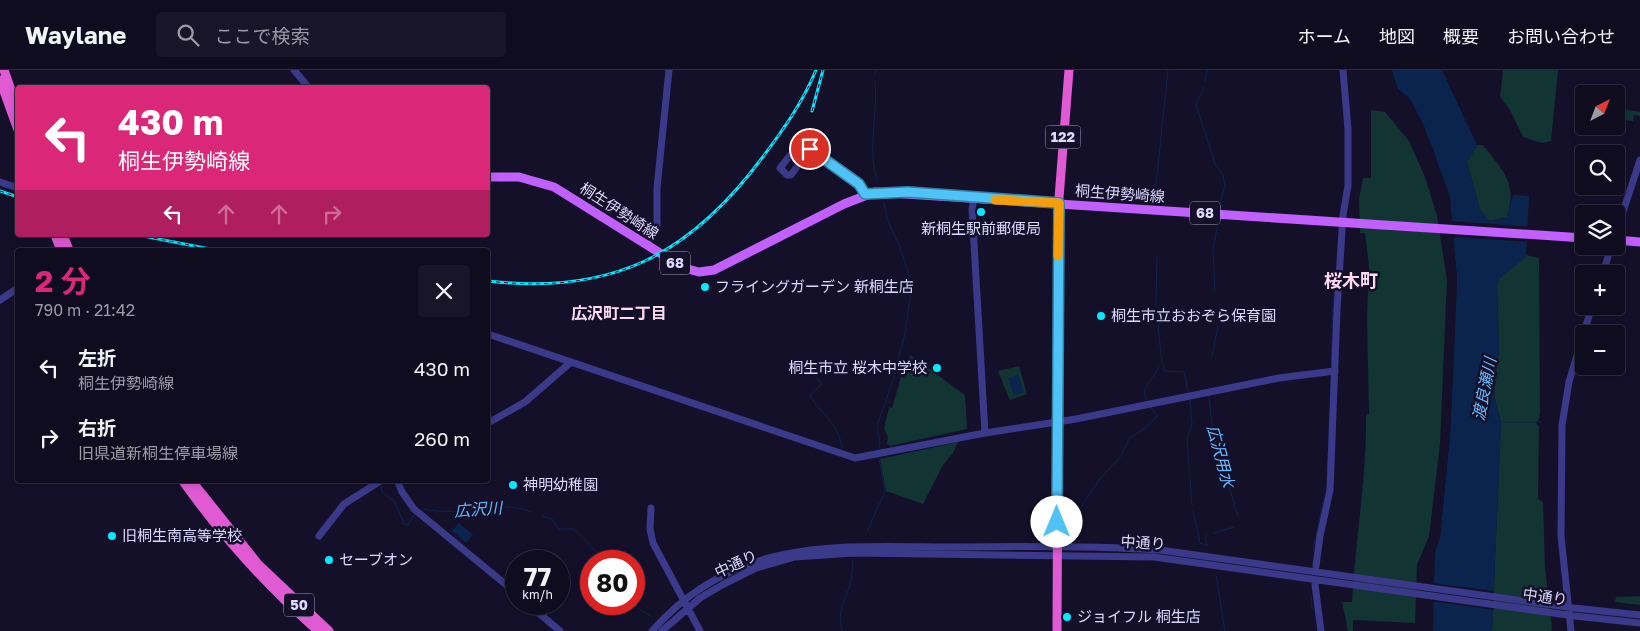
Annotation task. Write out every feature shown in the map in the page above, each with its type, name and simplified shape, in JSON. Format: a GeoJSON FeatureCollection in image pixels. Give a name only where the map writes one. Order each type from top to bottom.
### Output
{"type":"FeatureCollection","features":[{"type":"Feature","properties":{"kind":"highway"},"geometry":{"type":"LineString","coordinates":[[4,70],[15,101]]}},
{"type":"Feature","properties":{"kind":"highway"},"geometry":{"type":"LineString","coordinates":[[9,70],[15,89]]}},
{"type":"Feature","properties":{"kind":"highway","name":"122"},"geometry":{"type":"LineString","coordinates":[[1057,631],[1059,203],[1069,70]]}},
{"type":"Feature","properties":{"kind":"highway"},"geometry":{"type":"LineString","coordinates":[[0,80],[15,123]]}},
{"type":"Feature","properties":{"kind":"highway"},"geometry":{"type":"LineString","coordinates":[[0,92],[15,124]]}},
{"type":"Feature","properties":{"kind":"highway","name":"50"},"geometry":{"type":"LineString","coordinates":[[184,483],[214,524],[318,631]]}},
{"type":"Feature","properties":{"kind":"highway","name":"50"},"geometry":{"type":"LineString","coordinates":[[193,483],[255,566]]}},
{"type":"Feature","properties":{"kind":"highway","name":"50"},"geometry":{"type":"LineString","coordinates":[[267,578],[329,631]]}},
{"type":"Feature","properties":{"kind":"main road","name":"桐生伊勢崎線"},"geometry":{"type":"LineString","coordinates":[[490,177],[524,178],[561,190],[684,268],[695,271],[708,271],[728,263],[865,194],[908,192],[974,198],[1575,237]]}},
{"type":"Feature","properties":{"kind":"main road"},"geometry":{"type":"LineString","coordinates":[[1625,241],[1640,242]]}},
{"type":"Feature","properties":{"kind":"street"},"geometry":{"type":"LineString","coordinates":[[294,70],[306,85]]}},
{"type":"Feature","properties":{"kind":"street"},"geometry":{"type":"LineString","coordinates":[[647,244],[657,227],[657,188],[669,70]]}},
{"type":"Feature","properties":{"kind":"street"},"geometry":{"type":"LineString","coordinates":[[1316,566],[1320,536],[1330,490],[1335,371],[1347,223],[1349,156],[1343,70]]}},
{"type":"Feature","properties":{"kind":"street"},"geometry":{"type":"LineString","coordinates":[[810,149],[790,176],[781,170],[782,165],[800,142],[806,143],[810,149],[859,184],[865,194]]}},
{"type":"Feature","properties":{"kind":"street"},"geometry":{"type":"LineString","coordinates":[[1625,206],[1640,160]]}},
{"type":"Feature","properties":{"kind":"street"},"geometry":{"type":"LineString","coordinates":[[0,182],[15,187]]}},
{"type":"Feature","properties":{"kind":"street"},"geometry":{"type":"LineString","coordinates":[[974,198],[972,209],[985,433]]}},
{"type":"Feature","properties":{"kind":"street"},"geometry":{"type":"LineString","coordinates":[[0,300],[15,290]]}},
{"type":"Feature","properties":{"kind":"street"},"geometry":{"type":"LineString","coordinates":[[1570,631],[1561,536],[1562,417],[1569,382],[1589,315]]}},
{"type":"Feature","properties":{"kind":"street"},"geometry":{"type":"LineString","coordinates":[[490,335],[850,457],[883,454],[1279,378],[1335,371]]}},
{"type":"Feature","properties":{"kind":"street"},"geometry":{"type":"LineString","coordinates":[[490,422],[525,402],[571,362]]}},
{"type":"Feature","properties":{"kind":"street"},"geometry":{"type":"LineString","coordinates":[[320,536],[344,504],[377,483]]}},
{"type":"Feature","properties":{"kind":"street"},"geometry":{"type":"LineString","coordinates":[[398,483],[414,509],[505,585]]}},
{"type":"Feature","properties":{"kind":"street"},"geometry":{"type":"LineString","coordinates":[[651,508],[650,529],[653,543],[700,631]]}},
{"type":"Feature","properties":{"kind":"street","name":"中通り"},"geometry":{"type":"LineString","coordinates":[[662,631],[685,604],[749,572],[774,562],[805,556],[854,552],[1057,551],[1154,557],[1555,605],[1568,611],[1640,623]]}},
{"type":"Feature","properties":{"kind":"street","name":"中通り"},"geometry":{"type":"LineString","coordinates":[[1337,578],[1556,613],[1568,611],[1640,615]]}},
{"type":"Feature","properties":{"kind":"street"},"geometry":{"type":"LineString","coordinates":[[1315,585],[1321,631]]}},
{"type":"Feature","properties":{"kind":"street"},"geometry":{"type":"LineString","coordinates":[[652,631],[685,604]]}},
{"type":"Feature","properties":{"kind":"street"},"geometry":{"type":"LineString","coordinates":[[541,615],[560,631]]}},
{"type":"Feature","properties":{"kind":"green space"},"geometry":{"type":"Polygon","coordinates":[[[1503,70],[1558,70],[1551,141],[1542,143],[1523,137],[1510,110],[1500,97],[1503,70]]]}},
{"type":"Feature","properties":{"kind":"green space"},"geometry":{"type":"Polygon","coordinates":[[[1371,110],[1385,112],[1409,141],[1425,177],[1437,216],[1447,280],[1440,444],[1429,536],[1417,565],[1415,623],[1353,620],[1353,631],[1348,631],[1342,602],[1352,602],[1365,462],[1366,415],[1369,414],[1367,317],[1369,266],[1365,233],[1360,233],[1359,199],[1363,178],[1371,178],[1371,110]]]}},
{"type":"Feature","properties":{"kind":"green space"},"geometry":{"type":"Polygon","coordinates":[[[1625,110],[1640,112],[1640,116],[1634,115],[1633,121],[1625,120],[1625,110]]]}},
{"type":"Feature","properties":{"kind":"green space"},"geometry":{"type":"Polygon","coordinates":[[[1477,145],[1483,145],[1507,178],[1511,195],[1507,217],[1489,221],[1480,210],[1467,162],[1477,145]]]}},
{"type":"Feature","properties":{"kind":"green space"},"geometry":{"type":"Polygon","coordinates":[[[1526,255],[1539,258],[1540,413],[1538,421],[1535,421],[1539,427],[1538,499],[1543,502],[1545,567],[1552,628],[1551,631],[1492,631],[1501,422],[1494,395],[1499,348],[1497,284],[1500,278],[1526,255]]]}},
{"type":"Feature","properties":{"kind":"green space"},"geometry":{"type":"Polygon","coordinates":[[[910,355],[965,395],[967,429],[890,446],[887,444],[888,438],[884,429],[889,407],[892,408],[901,377],[904,378],[910,355]]]}},
{"type":"Feature","properties":{"kind":"green space"},"geometry":{"type":"Polygon","coordinates":[[[1019,366],[1027,394],[1010,400],[998,371],[1019,366]]]}},
{"type":"Feature","properties":{"kind":"green space"},"geometry":{"type":"Polygon","coordinates":[[[958,442],[953,453],[943,465],[923,504],[886,491],[880,459],[958,442]]]}},
{"type":"Feature","properties":{"kind":"green space"},"geometry":{"type":"Polygon","coordinates":[[[1640,596],[1640,605],[1615,602],[1616,597],[1640,596]]]}},
{"type":"Feature","properties":{"kind":"water","name":"渡良瀬川"},"geometry":{"type":"Polygon","coordinates":[[[1392,70],[1442,70],[1477,145],[1467,162],[1480,210],[1489,221],[1507,217],[1513,195],[1529,196],[1526,257],[1500,278],[1497,285],[1499,348],[1494,395],[1501,422],[1492,631],[1433,631],[1435,552],[1440,538],[1450,435],[1457,279],[1450,198],[1433,149],[1410,99],[1398,89],[1392,70]]]}},
{"type":"Feature","properties":{"kind":"water"},"geometry":{"type":"Polygon","coordinates":[[[1018,375],[1024,392],[1014,395],[1008,378],[1018,375]]]}},
{"type":"Feature","properties":{"kind":"water"},"geometry":{"type":"Polygon","coordinates":[[[459,523],[473,535],[466,543],[452,531],[459,523]]]}},
{"type":"Feature","properties":{"kind":"pier"},"geometry":{"type":"Polygon","coordinates":[[[1398,89],[1410,99],[1423,123],[1450,198],[1452,221],[1531,227],[1530,242],[1456,237],[1453,239],[1457,279],[1454,356],[1450,435],[1440,538],[1437,538],[1447,435],[1455,279],[1447,198],[1421,124],[1408,101],[1396,90],[1398,89]]]}},
{"type":"Feature","properties":{"kind":"pier"},"geometry":{"type":"Polygon","coordinates":[[[1432,583],[1494,591],[1494,610],[1431,601],[1432,583]]]}},
{"type":"Feature","properties":{"kind":"waterway"},"geometry":{"type":"LineString","coordinates":[[875,74],[876,70]]}},
{"type":"Feature","properties":{"kind":"waterway"},"geometry":{"type":"LineString","coordinates":[[1154,203],[1168,70]]}},
{"type":"Feature","properties":{"kind":"waterway"},"geometry":{"type":"LineString","coordinates":[[1205,82],[1207,70]]}},
{"type":"Feature","properties":{"kind":"waterway"},"geometry":{"type":"LineString","coordinates":[[875,81],[873,156],[877,180]]}},
{"type":"Feature","properties":{"kind":"waterway"},"geometry":{"type":"LineString","coordinates":[[1204,87],[1196,105],[1215,164],[1223,175],[1225,186],[1219,207]]}},
{"type":"Feature","properties":{"kind":"waterway"},"geometry":{"type":"LineString","coordinates":[[884,203],[887,219],[900,247],[911,282]]}},
{"type":"Feature","properties":{"kind":"waterway"},"geometry":{"type":"LineString","coordinates":[[1215,292],[1213,250],[1217,228]]}},
{"type":"Feature","properties":{"kind":"waterway"},"geometry":{"type":"LineString","coordinates":[[1157,257],[1156,304],[1162,364]]}},
{"type":"Feature","properties":{"kind":"waterway"},"geometry":{"type":"LineString","coordinates":[[1331,365],[1334,276]]}},
{"type":"Feature","properties":{"kind":"waterway"},"geometry":{"type":"LineString","coordinates":[[878,450],[880,443],[877,426],[891,386],[905,334],[911,289]]}},
{"type":"Feature","properties":{"kind":"waterway"},"geometry":{"type":"LineString","coordinates":[[1212,356],[1218,326]]}},
{"type":"Feature","properties":{"kind":"waterway","name":"広沢用水"},"geometry":{"type":"LineString","coordinates":[[1163,364],[1164,371],[1184,372],[1188,391]]}},
{"type":"Feature","properties":{"kind":"waterway"},"geometry":{"type":"LineString","coordinates":[[1146,400],[1144,391],[1159,367]]}},
{"type":"Feature","properties":{"kind":"waterway"},"geometry":{"type":"LineString","coordinates":[[814,375],[822,384],[810,395],[819,409],[833,424],[842,447]]}},
{"type":"Feature","properties":{"kind":"waterway"},"geometry":{"type":"LineString","coordinates":[[1330,402],[1331,376]]}},
{"type":"Feature","properties":{"kind":"waterway","name":"広沢用水"},"geometry":{"type":"LineString","coordinates":[[1209,396],[1213,436],[1238,516]]}},
{"type":"Feature","properties":{"kind":"waterway","name":"広沢用水"},"geometry":{"type":"LineString","coordinates":[[1190,400],[1192,424],[1187,440],[1192,505]]}},
{"type":"Feature","properties":{"kind":"waterway"},"geometry":{"type":"LineString","coordinates":[[1328,458],[1330,405]]}},
{"type":"Feature","properties":{"kind":"waterway"},"geometry":{"type":"LineString","coordinates":[[1063,528],[1075,516],[1099,480],[1121,456],[1129,439],[1145,428],[1157,416],[1151,407]]}},
{"type":"Feature","properties":{"kind":"waterway"},"geometry":{"type":"LineString","coordinates":[[1499,422],[1541,422]]}},
{"type":"Feature","properties":{"kind":"waterway"},"geometry":{"type":"LineString","coordinates":[[867,532],[885,491],[879,459]]}},
{"type":"Feature","properties":{"kind":"waterway"},"geometry":{"type":"LineString","coordinates":[[1327,469],[1328,459]]}},
{"type":"Feature","properties":{"kind":"waterway","name":"広沢川"},"geometry":{"type":"LineString","coordinates":[[381,486],[382,492],[395,502],[404,524],[408,525],[415,513]]}},
{"type":"Feature","properties":{"kind":"waterway"},"geometry":{"type":"LineString","coordinates":[[1313,550],[1324,497]]}},
{"type":"Feature","properties":{"kind":"waterway","name":"広沢川"},"geometry":{"type":"LineString","coordinates":[[423,509],[452,511],[506,507],[532,512]]}},
{"type":"Feature","properties":{"kind":"waterway","name":"広沢用水"},"geometry":{"type":"LineString","coordinates":[[1193,511],[1200,543],[1207,545]]}},
{"type":"Feature","properties":{"kind":"waterway","name":"広沢川"},"geometry":{"type":"LineString","coordinates":[[542,516],[552,519],[559,529],[574,529],[594,550]]}},
{"type":"Feature","properties":{"kind":"waterway","name":"広沢用水"},"geometry":{"type":"LineString","coordinates":[[1214,533],[1234,527]]}},
{"type":"Feature","properties":{"kind":"waterway","name":"広沢用水"},"geometry":{"type":"LineString","coordinates":[[1207,535],[1205,538],[1207,546]]}},
{"type":"Feature","properties":{"kind":"waterway"},"geometry":{"type":"LineString","coordinates":[[842,631],[840,618],[850,585],[853,561]]}},
{"type":"Feature","properties":{"kind":"waterway","name":"広沢用水"},"geometry":{"type":"LineString","coordinates":[[1216,575],[1225,631]]}},
{"type":"Feature","properties":{"kind":"waterway"},"geometry":{"type":"LineString","coordinates":[[1311,596],[1312,609]]}},
{"type":"Feature","properties":{"kind":"waterway","name":"広沢川"},"geometry":{"type":"LineString","coordinates":[[645,613],[650,616]]}},
{"type":"Feature","properties":{"kind":"railway"},"geometry":{"type":"LineString","coordinates":[[490,281],[532,284],[572,281],[610,274],[644,262],[676,244],[706,221],[734,192],[762,158],[799,105],[816,70]]}},
{"type":"Feature","properties":{"kind":"railway"},"geometry":{"type":"LineString","coordinates":[[812,111],[823,70]]}},
{"type":"Feature","properties":{"kind":"railway"},"geometry":{"type":"LineString","coordinates":[[0,191],[15,196]]}},
{"type":"Feature","properties":{"kind":"railway"},"geometry":{"type":"LineString","coordinates":[[148,237],[205,248]]}},
{"type":"Feature","properties":{"kind":"slow traffic"},"geometry":{"type":"LineString","coordinates":[[995,200],[1059,203],[1058,256]]}},
{"type":"Feature","properties":{"kind":"place","name":"新桐生駅前郵便局"},"geometry":{"type":"Point","coordinates":[981,212]}},
{"type":"Feature","properties":{"kind":"place","name":"フライングガーデン 新桐生店"},"geometry":{"type":"Point","coordinates":[705,287]}},
{"type":"Feature","properties":{"kind":"place","name":"桐生市立おおぞら保育園"},"geometry":{"type":"Point","coordinates":[1101,316]}},
{"type":"Feature","properties":{"kind":"place","name":"桐生市立 桜木中学校"},"geometry":{"type":"Point","coordinates":[937,368]}},
{"type":"Feature","properties":{"kind":"place","name":"神明幼稚園"},"geometry":{"type":"Point","coordinates":[513,485]}},
{"type":"Feature","properties":{"kind":"place","name":"旧桐生南高等学校"},"geometry":{"type":"Point","coordinates":[112,536]}},
{"type":"Feature","properties":{"kind":"place","name":"セーブオン"},"geometry":{"type":"Point","coordinates":[329,560]}},
{"type":"Feature","properties":{"kind":"place","name":"ジョイフル 桐生店"},"geometry":{"type":"Point","coordinates":[1067,617]}},
{"type":"Feature","properties":{"kind":"district","name":"桜木町"},"geometry":{"type":"Point","coordinates":[1351,281]}},
{"type":"Feature","properties":{"kind":"district","name":"広沢町二丁目"},"geometry":{"type":"Point","coordinates":[619,313]}},
{"type":"Feature","properties":{"kind":"route"},"geometry":{"type":"LineString","coordinates":[[810,149],[859,184],[864,189],[865,194],[869,192],[908,192],[969,198],[1059,203],[1057,522]]}}]}
